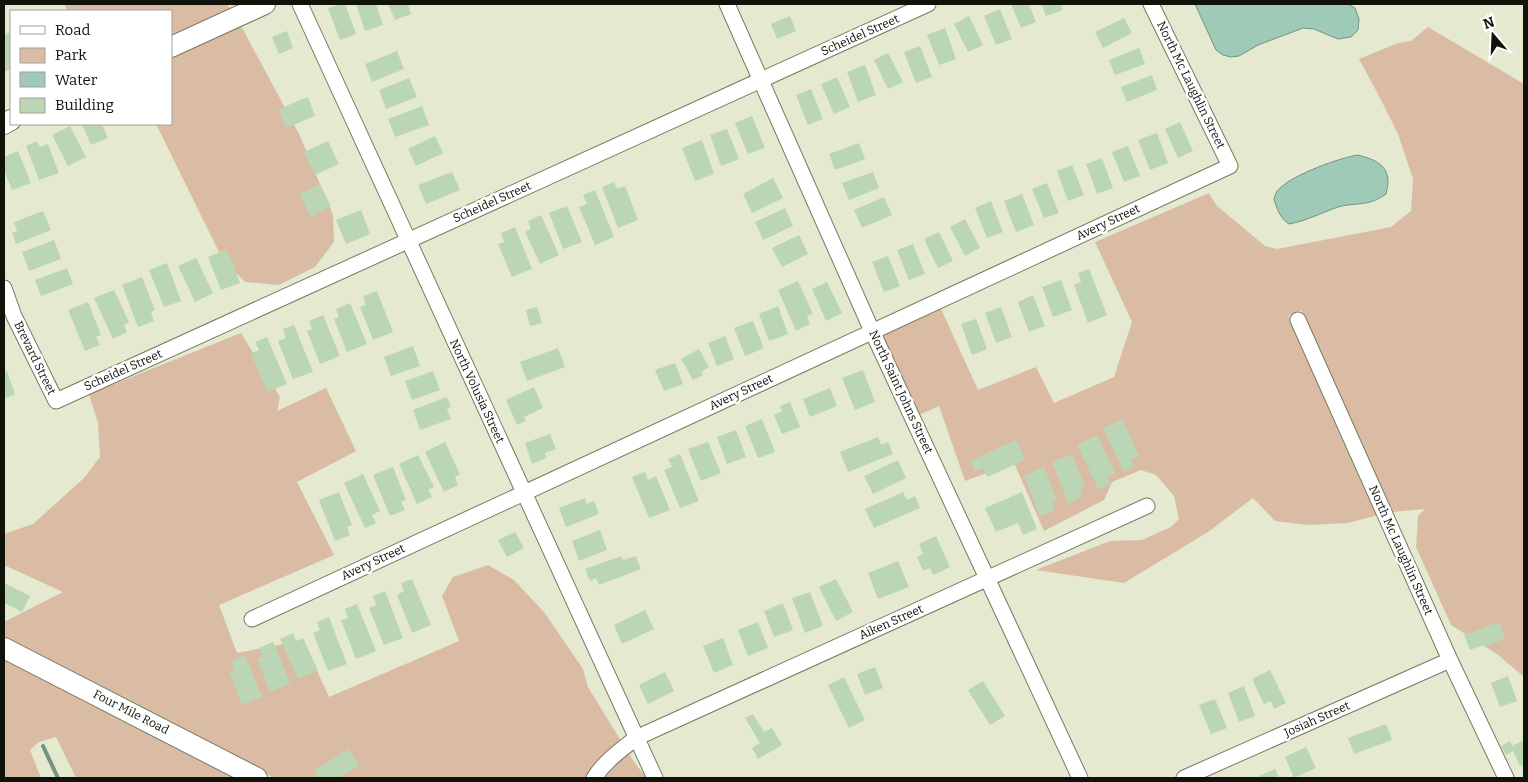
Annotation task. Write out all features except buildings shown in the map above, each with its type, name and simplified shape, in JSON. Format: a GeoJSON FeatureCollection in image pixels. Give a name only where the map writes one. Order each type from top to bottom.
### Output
{"type":"FeatureCollection","features":[{"type":"Feature","properties":{"kind":"main road"},"geometry":{"type":"LineString","coordinates":[[172,47],[265,4]]}},
{"type":"Feature","properties":{"kind":"main road","name":"Four Mile Road"},"geometry":{"type":"LineString","coordinates":[[4,648],[257,778]]}},
{"type":"Feature","properties":{"kind":"street","name":"North Volusia Street"},"geometry":{"type":"LineString","coordinates":[[300,4],[655,778]]}},
{"type":"Feature","properties":{"kind":"street","name":"North Saint Johns Street"},"geometry":{"type":"LineString","coordinates":[[727,4],[872,331],[1080,778]]}},
{"type":"Feature","properties":{"kind":"street","name":"Scheidel Street"},"geometry":{"type":"LineString","coordinates":[[56,401],[928,4]]}},
{"type":"Feature","properties":{"kind":"street","name":"North Mc Laughlin Street"},"geometry":{"type":"LineString","coordinates":[[1151,4],[1230,166]]}},
{"type":"Feature","properties":{"kind":"street","name":"Avery Street"},"geometry":{"type":"LineString","coordinates":[[252,618],[1230,166]]}},
{"type":"Feature","properties":{"kind":"street","name":"Brevard Street"},"geometry":{"type":"LineString","coordinates":[[4,288],[14,316],[56,401]]}},
{"type":"Feature","properties":{"kind":"street","name":"North Mc Laughlin Street"},"geometry":{"type":"LineString","coordinates":[[1298,320],[1450,660],[1506,778]]}},
{"type":"Feature","properties":{"kind":"street","name":"Aiken Street"},"geometry":{"type":"LineString","coordinates":[[594,778],[615,754],[636,738],[1146,506]]}},
{"type":"Feature","properties":{"kind":"street","name":"Josiah Street"},"geometry":{"type":"LineString","coordinates":[[1184,778],[1450,660]]}},
{"type":"Feature","properties":{"kind":"green space"},"geometry":{"type":"Polygon","coordinates":[[[65,4],[227,4],[231,10],[172,38],[172,10],[67,10],[65,4]]]}},
{"type":"Feature","properties":{"kind":"green space"},"geometry":{"type":"Polygon","coordinates":[[[240,24],[299,134],[333,215],[334,242],[315,267],[279,285],[245,282],[223,260],[156,125],[172,125],[172,56],[240,24]]]}},
{"type":"Feature","properties":{"kind":"green space"},"geometry":{"type":"Polygon","coordinates":[[[1428,27],[1524,84],[1524,677],[1497,654],[1451,625],[1416,547],[1418,516],[1425,509],[1392,512],[1301,310],[1289,316],[1378,515],[1348,523],[1308,525],[1275,521],[1253,498],[1208,532],[1124,583],[1036,570],[1110,541],[1142,540],[1171,527],[1179,519],[1174,496],[1156,475],[1141,470],[1112,482],[1104,500],[1044,531],[1014,463],[965,481],[939,406],[919,415],[882,336],[941,309],[978,390],[1036,367],[1054,403],[1114,377],[1132,322],[1095,242],[1209,193],[1217,206],[1265,246],[1277,249],[1391,227],[1411,211],[1413,179],[1398,134],[1359,59],[1398,43],[1411,41],[1428,27]]]}},
{"type":"Feature","properties":{"kind":"green space"},"geometry":{"type":"Polygon","coordinates":[[[241,333],[280,397],[277,411],[326,388],[356,451],[297,482],[334,555],[219,605],[237,653],[303,640],[329,697],[459,641],[442,596],[453,577],[488,565],[514,580],[544,612],[583,669],[588,687],[621,741],[594,764],[585,778],[274,778],[4,639],[4,622],[63,592],[4,565],[4,534],[33,524],[84,478],[100,457],[98,423],[89,394],[241,333]]]}},
{"type":"Feature","properties":{"kind":"green space"},"geometry":{"type":"Polygon","coordinates":[[[4,656],[242,778],[76,778],[56,737],[39,742],[30,750],[41,778],[4,778],[4,656]]]}},
{"type":"Feature","properties":{"kind":"green space"},"geometry":{"type":"Polygon","coordinates":[[[629,754],[647,778],[603,778],[620,761],[629,754]]]}},
{"type":"Feature","properties":{"kind":"water"},"geometry":{"type":"Polygon","coordinates":[[[1195,4],[1348,4],[1355,8],[1359,19],[1358,30],[1351,37],[1338,39],[1314,29],[1303,28],[1258,45],[1239,56],[1231,57],[1223,55],[1216,50],[1195,4]]]}},
{"type":"Feature","properties":{"kind":"water"},"geometry":{"type":"Polygon","coordinates":[[[1358,155],[1373,160],[1383,167],[1388,178],[1386,194],[1374,201],[1338,207],[1295,223],[1289,224],[1283,219],[1274,199],[1278,190],[1285,184],[1328,163],[1358,155]]]}},
{"type":"Feature","properties":{"kind":"waterway"},"geometry":{"type":"LineString","coordinates":[[43,746],[58,778]]}}]}
